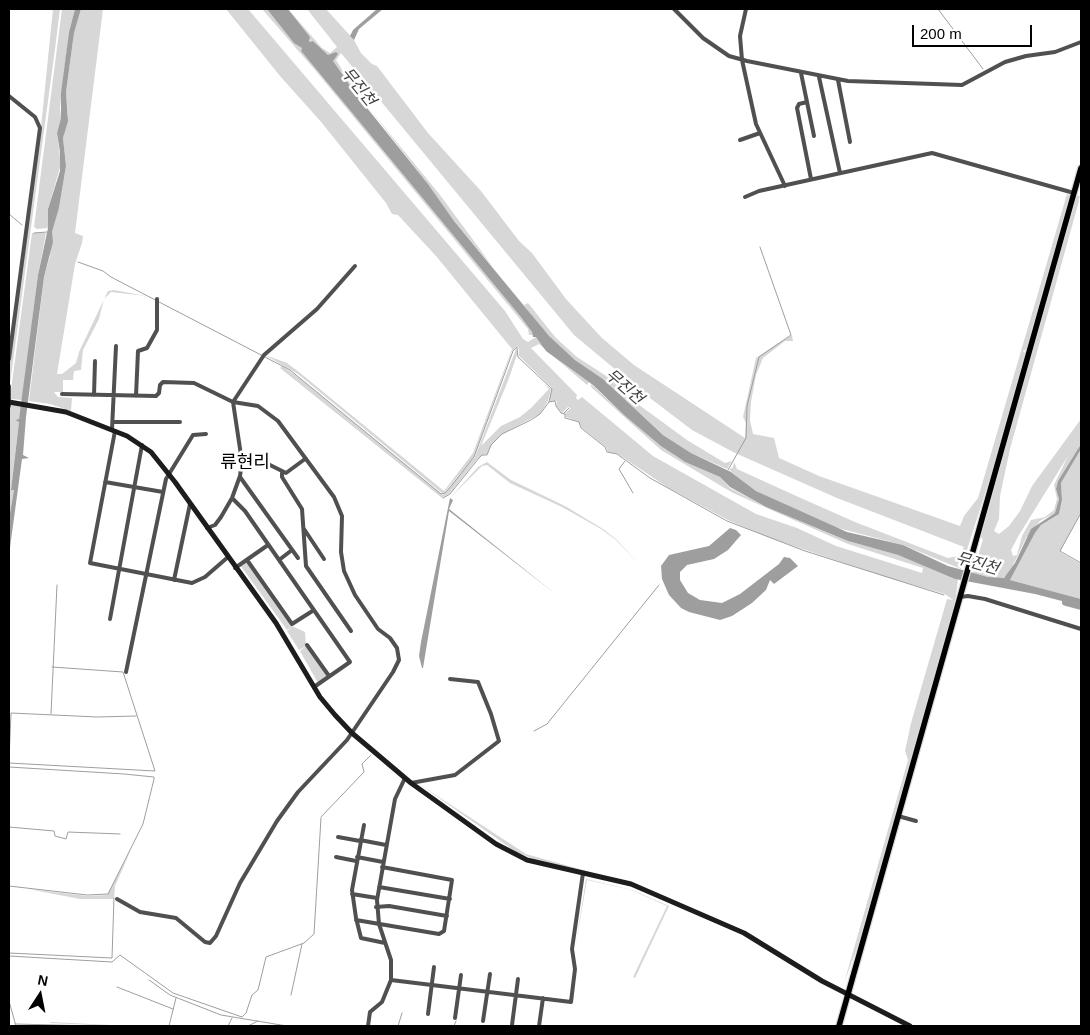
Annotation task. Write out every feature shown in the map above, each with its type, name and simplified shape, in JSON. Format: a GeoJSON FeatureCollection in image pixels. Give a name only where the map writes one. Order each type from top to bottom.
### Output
{"type":"FeatureCollection","features":[{"type":"Feature","properties":{"kind":"main road"},"geometry":{"type":"LineString","coordinates":[[839,1026],[1081,168]]}},
{"type":"Feature","properties":{"kind":"main road"},"geometry":{"type":"LineString","coordinates":[[10,403],[38,405],[66,412],[113,430],[151,452],[169,474],[288,642],[320,697],[352,734],[411,783],[496,844],[517,856],[631,884],[744,933],[822,981],[910,1026]]}},
{"type":"Feature","properties":{"kind":"street"},"geometry":{"type":"LineString","coordinates":[[674,9],[716,49],[742,60],[838,80],[962,85],[1004,62],[1026,56],[1056,52],[1081,42]]}},
{"type":"Feature","properties":{"kind":"street"},"geometry":{"type":"LineString","coordinates":[[746,9],[740,36],[742,60],[760,134],[785,186]]}},
{"type":"Feature","properties":{"kind":"street"},"geometry":{"type":"LineString","coordinates":[[801,73],[814,136]]}},
{"type":"Feature","properties":{"kind":"street"},"geometry":{"type":"LineString","coordinates":[[819,77],[840,173]]}},
{"type":"Feature","properties":{"kind":"street"},"geometry":{"type":"LineString","coordinates":[[838,80],[850,142]]}},
{"type":"Feature","properties":{"kind":"street"},"geometry":{"type":"LineString","coordinates":[[9,96],[35,117],[40,128],[9,359]]}},
{"type":"Feature","properties":{"kind":"street"},"geometry":{"type":"LineString","coordinates":[[807,102],[799,104],[797,108],[811,179]]}},
{"type":"Feature","properties":{"kind":"street"},"geometry":{"type":"LineString","coordinates":[[740,140],[760,134]]}},
{"type":"Feature","properties":{"kind":"street"},"geometry":{"type":"LineString","coordinates":[[745,197],[759,191],[932,153],[1074,194]]}},
{"type":"Feature","properties":{"kind":"street"},"geometry":{"type":"LineString","coordinates":[[207,528],[214,525],[232,498],[240,476],[242,462],[233,402],[263,356],[317,309],[355,266]]}},
{"type":"Feature","properties":{"kind":"street"},"geometry":{"type":"LineString","coordinates":[[136,396],[138,351],[147,348],[157,330],[157,301]]}},
{"type":"Feature","properties":{"kind":"street"},"geometry":{"type":"LineString","coordinates":[[116,346],[113,430],[90,563],[174,580],[196,582],[228,557]]}},
{"type":"Feature","properties":{"kind":"street"},"geometry":{"type":"LineString","coordinates":[[94,361],[94,395]]}},
{"type":"Feature","properties":{"kind":"street"},"geometry":{"type":"LineString","coordinates":[[62,394],[156,396],[163,382],[194,383],[233,402],[250,403],[269,413],[278,421],[339,506],[342,516],[342,565],[350,586],[378,629],[390,638],[399,655],[394,672],[352,734],[288,806],[240,883],[216,936],[210,943],[205,942],[176,918],[140,912],[117,899]]}},
{"type":"Feature","properties":{"kind":"street"},"geometry":{"type":"LineString","coordinates":[[9,386],[10,403]]}},
{"type":"Feature","properties":{"kind":"street"},"geometry":{"type":"LineString","coordinates":[[113,422],[180,422]]}},
{"type":"Feature","properties":{"kind":"street"},"geometry":{"type":"LineString","coordinates":[[126,672],[163,492],[169,474],[193,436],[206,434]]}},
{"type":"Feature","properties":{"kind":"street"},"geometry":{"type":"LineString","coordinates":[[110,619],[142,446]]}},
{"type":"Feature","properties":{"kind":"street"},"geometry":{"type":"LineString","coordinates":[[242,462],[248,456],[254,457],[282,473],[282,477],[302,508],[306,566],[351,631]]}},
{"type":"Feature","properties":{"kind":"street"},"geometry":{"type":"LineString","coordinates":[[282,473],[290,470],[305,459]]}},
{"type":"Feature","properties":{"kind":"street"},"geometry":{"type":"LineString","coordinates":[[240,476],[298,558]]}},
{"type":"Feature","properties":{"kind":"street"},"geometry":{"type":"LineString","coordinates":[[105,482],[163,492]]}},
{"type":"Feature","properties":{"kind":"street"},"geometry":{"type":"LineString","coordinates":[[232,498],[245,510],[350,662],[314,687]]}},
{"type":"Feature","properties":{"kind":"street"},"geometry":{"type":"LineString","coordinates":[[174,580],[190,504]]}},
{"type":"Feature","properties":{"kind":"street"},"geometry":{"type":"LineString","coordinates":[[304,529],[324,559]]}},
{"type":"Feature","properties":{"kind":"street"},"geometry":{"type":"LineString","coordinates":[[235,568],[268,545]]}},
{"type":"Feature","properties":{"kind":"street"},"geometry":{"type":"LineString","coordinates":[[279,560],[292,550]]}},
{"type":"Feature","properties":{"kind":"street"},"geometry":{"type":"LineString","coordinates":[[247,560],[292,624],[314,610]]}},
{"type":"Feature","properties":{"kind":"street"},"geometry":{"type":"LineString","coordinates":[[961,594],[985,599],[1081,629]]}},
{"type":"Feature","properties":{"kind":"street"},"geometry":{"type":"LineString","coordinates":[[307,645],[329,676]]}},
{"type":"Feature","properties":{"kind":"street"},"geometry":{"type":"LineString","coordinates":[[411,783],[456,775],[499,741],[491,714],[478,682],[450,679]]}},
{"type":"Feature","properties":{"kind":"street"},"geometry":{"type":"LineString","coordinates":[[368,1026],[370,1012],[382,1002],[391,980],[391,960],[379,924],[376,906],[395,799],[405,778]]}},
{"type":"Feature","properties":{"kind":"street"},"geometry":{"type":"LineString","coordinates":[[898,816],[916,821]]}},
{"type":"Feature","properties":{"kind":"street"},"geometry":{"type":"LineString","coordinates":[[364,825],[352,894],[356,920],[361,938],[385,943]]}},
{"type":"Feature","properties":{"kind":"street"},"geometry":{"type":"LineString","coordinates":[[338,837],[386,845]]}},
{"type":"Feature","properties":{"kind":"street"},"geometry":{"type":"LineString","coordinates":[[336,857],[383,862]]}},
{"type":"Feature","properties":{"kind":"street"},"geometry":{"type":"LineString","coordinates":[[356,920],[439,934],[444,931],[452,879],[382,867]]}},
{"type":"Feature","properties":{"kind":"street"},"geometry":{"type":"LineString","coordinates":[[391,980],[571,1002],[575,970],[572,949],[584,873]]}},
{"type":"Feature","properties":{"kind":"street"},"geometry":{"type":"LineString","coordinates":[[378,887],[450,899]]}},
{"type":"Feature","properties":{"kind":"street"},"geometry":{"type":"LineString","coordinates":[[352,894],[377,898]]}},
{"type":"Feature","properties":{"kind":"street"},"geometry":{"type":"LineString","coordinates":[[376,906],[389,906],[447,916]]}},
{"type":"Feature","properties":{"kind":"street"},"geometry":{"type":"LineString","coordinates":[[428,1014],[434,967]]}},
{"type":"Feature","properties":{"kind":"street"},"geometry":{"type":"LineString","coordinates":[[483,1021],[490,974]]}},
{"type":"Feature","properties":{"kind":"street"},"geometry":{"type":"LineString","coordinates":[[455,1018],[462,975]]}},
{"type":"Feature","properties":{"kind":"street"},"geometry":{"type":"LineString","coordinates":[[512,1025],[518,979]]}},
{"type":"Feature","properties":{"kind":"street"},"geometry":{"type":"LineString","coordinates":[[539,1026],[543,998]]}},
{"type":"Feature","properties":{"kind":"shaded area"},"geometry":{"type":"Polygon","coordinates":[[[53,9],[60,9],[10,384],[10,348],[40,137],[53,9]]]}},
{"type":"Feature","properties":{"kind":"shaded area"},"geometry":{"type":"Polygon","coordinates":[[[62,9],[75,9],[69,32],[60,107],[61,118],[57,133],[61,164],[48,209],[48,228],[37,229],[34,227],[62,9]]]}},
{"type":"Feature","properties":{"kind":"shaded area"},"geometry":{"type":"Polygon","coordinates":[[[75,9],[81,9],[74,33],[66,92],[68,121],[63,138],[66,166],[59,208],[52,232],[53,242],[44,277],[26,417],[23,455],[29,458],[22,459],[9,555],[9,519],[14,490],[11,490],[19,422],[15,420],[19,419],[38,275],[48,228],[48,209],[60,171],[57,133],[61,118],[61,93],[69,32],[75,9]]]}},
{"type":"Feature","properties":{"kind":"shaded area"},"geometry":{"type":"Polygon","coordinates":[[[81,9],[103,9],[75,233],[83,236],[75,264],[57,374],[62,374],[76,363],[79,352],[104,300],[99,319],[83,350],[81,370],[74,371],[73,380],[63,380],[63,392],[54,392],[58,397],[72,398],[71,411],[50,404],[29,401],[44,277],[50,256],[52,232],[59,208],[66,166],[63,138],[68,116],[66,92],[74,33],[81,9]]]}},
{"type":"Feature","properties":{"kind":"shaded area"},"geometry":{"type":"Polygon","coordinates":[[[226,9],[248,9],[505,311],[523,339],[528,342],[536,337],[562,363],[589,382],[587,385],[539,344],[531,348],[577,395],[576,398],[578,400],[582,397],[653,456],[756,514],[797,528],[836,546],[922,573],[923,568],[848,544],[733,493],[661,450],[591,387],[591,384],[624,415],[674,455],[685,462],[720,477],[730,488],[766,507],[848,541],[898,555],[958,580],[954,611],[857,948],[844,983],[908,760],[905,751],[911,723],[947,599],[953,600],[945,594],[886,577],[770,538],[728,520],[667,487],[618,454],[608,452],[606,447],[582,428],[579,422],[566,417],[565,413],[571,408],[568,407],[562,413],[556,406],[557,401],[549,401],[552,388],[519,356],[517,346],[512,351],[474,457],[443,494],[298,374],[265,355],[287,363],[299,372],[444,491],[473,453],[512,349],[436,256],[398,215],[392,214],[386,203],[322,123],[280,76],[226,9]]]}},
{"type":"Feature","properties":{"kind":"shaded area"},"geometry":{"type":"Polygon","coordinates":[[[262,9],[267,9],[302,48],[301,51],[520,316],[532,332],[532,335],[529,335],[528,329],[315,70],[262,9]]]}},
{"type":"Feature","properties":{"kind":"shaded area"},"geometry":{"type":"Polygon","coordinates":[[[267,9],[288,9],[310,37],[309,42],[313,41],[328,55],[336,52],[338,54],[333,61],[359,98],[428,184],[454,221],[549,336],[575,360],[603,379],[663,435],[691,453],[731,472],[756,491],[847,532],[903,545],[948,566],[988,577],[1004,578],[1015,563],[1031,529],[1055,513],[1059,499],[1056,489],[1058,481],[1081,444],[1081,449],[1061,483],[1062,500],[1059,514],[1041,525],[1035,533],[1010,580],[1081,599],[1081,606],[1035,594],[955,579],[898,555],[848,541],[766,507],[730,487],[720,477],[685,462],[661,446],[624,415],[593,385],[546,351],[536,337],[533,337],[532,332],[520,316],[301,51],[302,48],[294,43],[267,9]]]}},
{"type":"Feature","properties":{"kind":"shaded area"},"geometry":{"type":"Polygon","coordinates":[[[288,9],[322,48],[330,53],[337,47],[307,9],[326,9],[354,40],[361,53],[372,64],[377,66],[428,133],[481,191],[519,241],[532,253],[566,299],[602,338],[634,365],[745,438],[746,423],[743,417],[756,358],[792,335],[793,341],[785,341],[763,358],[756,375],[750,420],[753,434],[774,438],[779,458],[819,476],[960,526],[964,516],[978,498],[1067,194],[1070,195],[1026,350],[1023,352],[1026,353],[992,471],[961,569],[903,545],[834,527],[756,491],[729,470],[733,467],[734,462],[737,469],[794,495],[855,522],[948,558],[958,556],[964,547],[837,498],[735,453],[692,430],[646,395],[574,335],[341,53],[336,60],[356,92],[332,61],[338,54],[328,55],[313,41],[309,42],[310,37],[288,9]]]}},
{"type":"Feature","properties":{"kind":"shaded area"},"geometry":{"type":"Polygon","coordinates":[[[377,9],[383,9],[359,29],[354,40],[350,36],[353,30],[377,9]]]}},
{"type":"Feature","properties":{"kind":"shaded area"},"geometry":{"type":"Polygon","coordinates":[[[367,107],[440,195],[493,267],[454,221],[428,184],[367,107]]]}},
{"type":"Feature","properties":{"kind":"shaded area"},"geometry":{"type":"Polygon","coordinates":[[[1076,195],[1079,196],[1079,201],[1010,449],[1000,496],[999,519],[994,531],[999,534],[1009,526],[1020,511],[1032,486],[1081,419],[1081,444],[1058,481],[1056,489],[1059,499],[1055,513],[1040,521],[1026,538],[1008,576],[999,579],[973,573],[983,539],[980,537],[1076,195]],[[1068,456],[1019,535],[1011,550],[1013,556],[1017,555],[1022,536],[1031,520],[1045,517],[1054,510],[1057,499],[1054,485],[1068,456]]]}},
{"type":"Feature","properties":{"kind":"shaded area"},"geometry":{"type":"Polygon","coordinates":[[[32,233],[46,233],[38,275],[22,400],[11,399],[11,390],[32,233]]]}},
{"type":"Feature","properties":{"kind":"shaded area"},"geometry":{"type":"Polygon","coordinates":[[[114,290],[146,296],[111,292],[104,299],[108,291],[114,290]]]}},
{"type":"Feature","properties":{"kind":"shaded area"},"geometry":{"type":"Polygon","coordinates":[[[528,303],[556,338],[577,357],[614,381],[635,402],[687,440],[725,463],[732,461],[727,469],[691,453],[663,435],[603,379],[575,360],[544,332],[524,305],[528,303]]]}},
{"type":"Feature","properties":{"kind":"shaded area"},"geometry":{"type":"Polygon","coordinates":[[[516,349],[518,352],[508,381],[481,446],[501,426],[520,417],[531,408],[549,389],[544,384],[551,389],[548,401],[540,414],[502,434],[491,445],[487,454],[478,458],[450,493],[442,498],[280,368],[282,366],[297,376],[443,495],[475,457],[516,349]]]}},
{"type":"Feature","properties":{"kind":"shaded area"},"geometry":{"type":"Polygon","coordinates":[[[10,404],[21,406],[19,419],[15,420],[19,422],[11,489],[14,490],[9,519],[10,404]]]}},
{"type":"Feature","properties":{"kind":"shaded area"},"geometry":{"type":"Polygon","coordinates":[[[1081,449],[1081,512],[1060,552],[1081,564],[1081,599],[1010,580],[1035,533],[1041,525],[1059,514],[1062,500],[1061,483],[1081,449]]]}},
{"type":"Feature","properties":{"kind":"shaded area"},"geometry":{"type":"Polygon","coordinates":[[[487,462],[511,480],[565,506],[603,529],[617,540],[640,565],[616,540],[601,529],[562,507],[510,483],[487,465],[482,466],[450,498],[478,467],[487,462]]]}},
{"type":"Feature","properties":{"kind":"shaded area"},"geometry":{"type":"Polygon","coordinates":[[[450,498],[453,500],[449,509],[558,596],[449,511],[422,668],[419,656],[421,642],[450,498]]]}},
{"type":"Feature","properties":{"kind":"shaded area"},"geometry":{"type":"Polygon","coordinates":[[[730,528],[736,530],[741,535],[728,550],[714,559],[687,565],[680,572],[680,580],[688,593],[700,600],[722,603],[740,594],[779,564],[784,557],[790,558],[798,566],[774,584],[770,580],[766,590],[752,603],[732,616],[720,620],[681,608],[669,595],[662,579],[661,566],[669,555],[709,546],[730,528]]]}},
{"type":"Feature","properties":{"kind":"shaded area"},"geometry":{"type":"Polygon","coordinates":[[[246,561],[292,626],[305,632],[306,646],[299,650],[287,631],[292,627],[287,630],[240,565],[246,561]]]}},
{"type":"Feature","properties":{"kind":"shaded area"},"geometry":{"type":"Polygon","coordinates":[[[306,646],[327,676],[318,683],[300,651],[306,646]]]}},
{"type":"Feature","properties":{"kind":"shaded area"},"geometry":{"type":"Polygon","coordinates":[[[419,784],[526,854],[590,872],[534,859],[516,852],[419,784]]]}},
{"type":"Feature","properties":{"kind":"shaded area"},"geometry":{"type":"Polygon","coordinates":[[[131,850],[115,886],[114,899],[80,899],[28,889],[87,896],[107,895],[131,850]]]}},
{"type":"Feature","properties":{"kind":"shaded area"},"geometry":{"type":"Polygon","coordinates":[[[586,879],[632,890],[669,906],[635,978],[633,977],[667,906],[631,890],[587,880],[575,949],[586,879]]]}},
{"type":"Feature","properties":{"kind":"shaded area"},"geometry":{"type":"Polygon","coordinates":[[[50,1023],[111,1025],[111,1026],[50,1023]]]}},
{"type":"Feature","properties":{"kind":"waterway"},"geometry":{"type":"LineString","coordinates":[[938,9],[983,69]]}},
{"type":"Feature","properties":{"kind":"waterway"},"geometry":{"type":"LineString","coordinates":[[9,214],[22,225]]}},
{"type":"Feature","properties":{"kind":"waterway"},"geometry":{"type":"LineString","coordinates":[[34,233],[47,232]]}},
{"type":"Feature","properties":{"kind":"waterway"},"geometry":{"type":"LineString","coordinates":[[728,470],[746,438],[747,406],[759,357],[791,335],[760,247]]}},
{"type":"Feature","properties":{"kind":"waterway"},"geometry":{"type":"LineString","coordinates":[[78,262],[103,271],[111,277],[290,370],[441,494],[445,493],[474,457],[513,351],[517,347]]}},
{"type":"Feature","properties":{"kind":"waterway"},"geometry":{"type":"LineString","coordinates":[[517,348],[518,357],[552,389],[549,402]]}},
{"type":"Feature","properties":{"kind":"waterway"},"geometry":{"type":"LineString","coordinates":[[443,498],[450,494],[482,455],[487,455],[491,445],[502,434],[531,420],[540,414],[549,402],[555,401],[561,413],[565,414],[565,418],[579,422],[581,428],[605,447],[607,452],[617,454],[650,478],[727,521],[805,551],[944,595]]}},
{"type":"Feature","properties":{"kind":"waterway"},"geometry":{"type":"LineString","coordinates":[[564,413],[569,408]]}},
{"type":"Feature","properties":{"kind":"waterway"},"geometry":{"type":"LineString","coordinates":[[625,461],[619,469],[633,493]]}},
{"type":"Feature","properties":{"kind":"waterway"},"geometry":{"type":"LineString","coordinates":[[1081,513],[1060,551],[1081,563]]}},
{"type":"Feature","properties":{"kind":"waterway"},"geometry":{"type":"LineString","coordinates":[[51,714],[57,585]]}},
{"type":"Feature","properties":{"kind":"waterway"},"geometry":{"type":"LineString","coordinates":[[534,731],[547,724],[659,585]]}},
{"type":"Feature","properties":{"kind":"waterway","name":"무진천"},"geometry":{"type":"LineString","coordinates":[[1066,602],[1081,606]]}},
{"type":"Feature","properties":{"kind":"waterway"},"geometry":{"type":"LineString","coordinates":[[9,763],[155,771],[123,672],[52,667]]}},
{"type":"Feature","properties":{"kind":"waterway"},"geometry":{"type":"LineString","coordinates":[[9,761],[11,713],[97,717],[136,716]]}},
{"type":"Feature","properties":{"kind":"waterway"},"geometry":{"type":"LineString","coordinates":[[321,817],[364,772],[362,764],[371,755]]}},
{"type":"Feature","properties":{"kind":"waterway"},"geometry":{"type":"LineString","coordinates":[[9,767],[154,777],[143,824],[108,894],[87,895],[9,886]]}},
{"type":"Feature","properties":{"kind":"waterway"},"geometry":{"type":"LineString","coordinates":[[9,956],[112,962],[120,955],[173,993],[242,1017],[246,1013],[252,995],[258,990],[266,957],[304,943],[314,934],[321,818]]}},
{"type":"Feature","properties":{"kind":"waterway"},"geometry":{"type":"LineString","coordinates":[[9,827],[54,831],[55,836],[66,839],[68,832],[120,834]]}},
{"type":"Feature","properties":{"kind":"waterway"},"geometry":{"type":"LineString","coordinates":[[9,953],[112,958],[114,898]]}},
{"type":"Feature","properties":{"kind":"waterway"},"geometry":{"type":"LineString","coordinates":[[291,995],[302,944]]}},
{"type":"Feature","properties":{"kind":"waterway"},"geometry":{"type":"LineString","coordinates":[[149,980],[170,995],[221,1015],[287,1026]]}},
{"type":"Feature","properties":{"kind":"waterway"},"geometry":{"type":"LineString","coordinates":[[117,987],[173,1009]]}},
{"type":"Feature","properties":{"kind":"waterway"},"geometry":{"type":"LineString","coordinates":[[169,1026],[176,998]]}},
{"type":"Feature","properties":{"kind":"waterway"},"geometry":{"type":"LineString","coordinates":[[9,1001],[16,1026]]}},
{"type":"Feature","properties":{"kind":"waterway"},"geometry":{"type":"LineString","coordinates":[[398,1026],[402,1013]]}},
{"type":"Feature","properties":{"kind":"waterway"},"geometry":{"type":"LineString","coordinates":[[228,1026],[232,1018]]}},
{"type":"Feature","properties":{"kind":"waterway"},"geometry":{"type":"LineString","coordinates":[[248,1026],[258,1021]]}},
{"type":"Feature","properties":{"kind":"waterway"},"geometry":{"type":"LineString","coordinates":[[454,1026],[456,1021]]}},
{"type":"Feature","properties":{"kind":"waterway"},"geometry":{"type":"LineString","coordinates":[[15,1024],[95,1026]]}},
{"type":"Feature","properties":{"kind":"district","name":"류현리"},"geometry":{"type":"Point","coordinates":[245,463]}}]}
